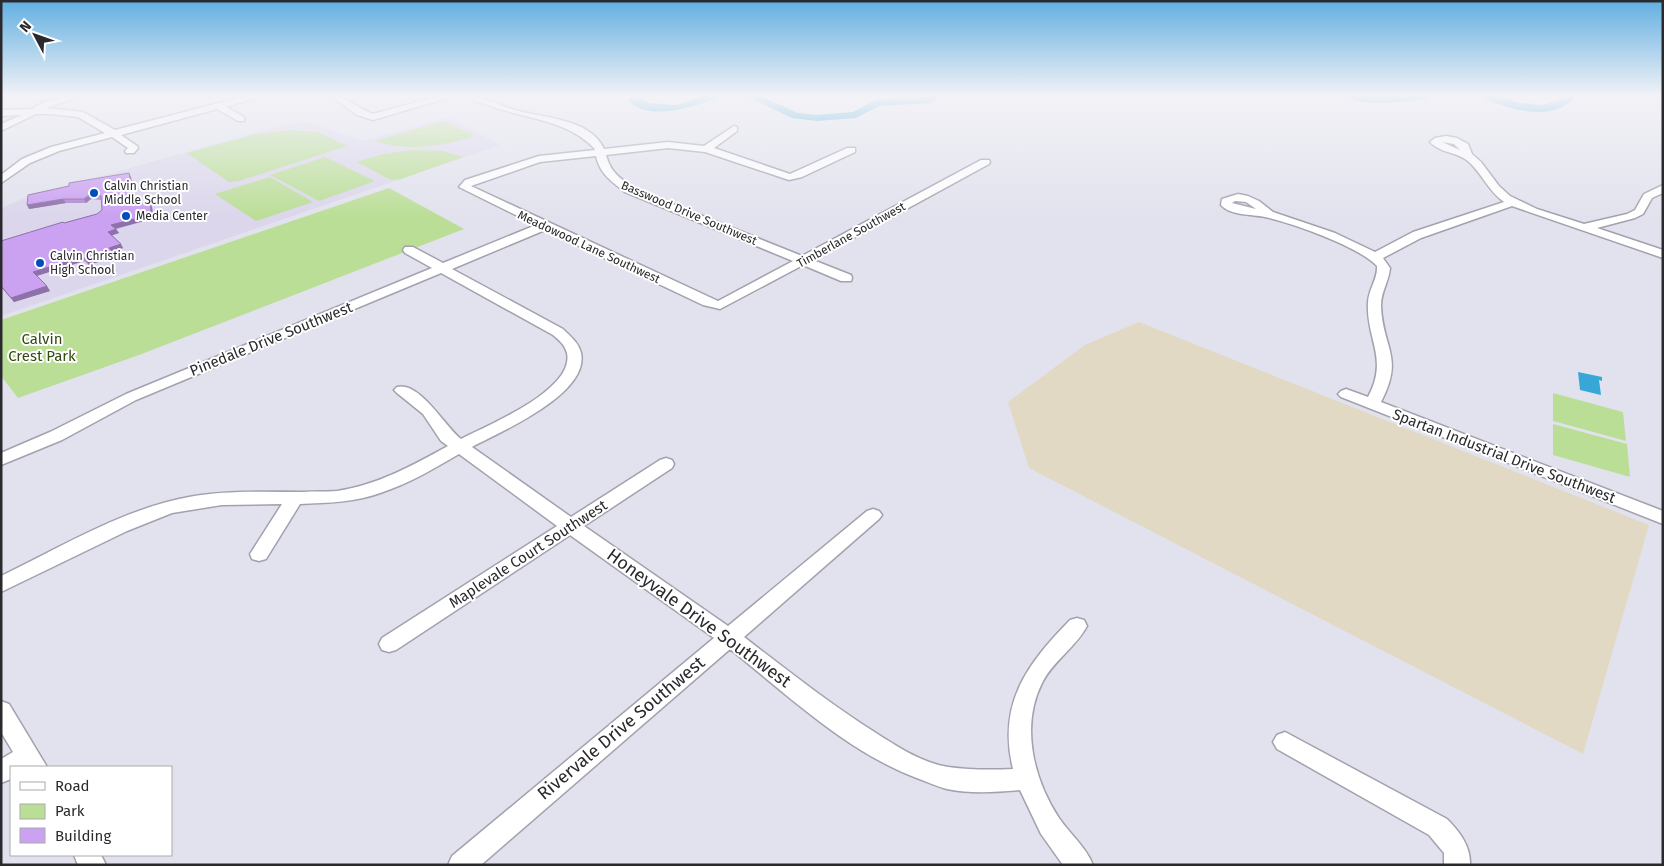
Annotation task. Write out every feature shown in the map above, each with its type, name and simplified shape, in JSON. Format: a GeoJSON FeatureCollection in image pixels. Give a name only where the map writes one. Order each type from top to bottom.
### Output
{"type":"FeatureCollection","features":[{"type":"Feature","properties":{"kind":"street"},"geometry":{"type":"LineString","coordinates":[[1,180],[22,164],[42,154],[101,136]]}},
{"type":"Feature","properties":{"kind":"street"},"geometry":{"type":"LineString","coordinates":[[118,136],[132,146],[133,148],[130,151]]}},
{"type":"Feature","properties":{"kind":"street","name":"Basswood Drive Southwest"},"geometry":{"type":"LineString","coordinates":[[590,136],[601,152],[604,167],[609,174],[629,190],[846,278]]}},
{"type":"Feature","properties":{"kind":"street"},"geometry":{"type":"LineString","coordinates":[[706,149],[724,136]]}},
{"type":"Feature","properties":{"kind":"street"},"geometry":{"type":"LineString","coordinates":[[464,186],[531,161],[661,146],[706,149],[790,177],[851,150]]}},
{"type":"Feature","properties":{"kind":"street"},"geometry":{"type":"LineString","coordinates":[[1466,155],[1474,160],[1498,192],[1513,202],[1583,228],[1663,254]]}},
{"type":"Feature","properties":{"kind":"street","name":"Timberlane Southwest"},"geometry":{"type":"LineString","coordinates":[[717,305],[728,302],[985,162]]}},
{"type":"Feature","properties":{"kind":"street","name":"Meadowood Lane Southwest"},"geometry":{"type":"LineString","coordinates":[[464,186],[466,189],[544,226],[717,305]]}},
{"type":"Feature","properties":{"kind":"street"},"geometry":{"type":"LineString","coordinates":[[1583,228],[1631,216],[1638,212],[1648,196],[1663,188]]}},
{"type":"Feature","properties":{"kind":"street"},"geometry":{"type":"LineString","coordinates":[[1376,256],[1389,251],[1416,235],[1486,214],[1513,202]]}},
{"type":"Feature","properties":{"kind":"street"},"geometry":{"type":"LineString","coordinates":[[1270,215],[1355,245],[1376,256],[1384,267],[1375,306],[1386,365],[1384,381],[1372,404]]}},
{"type":"Feature","properties":{"kind":"street","name":"Pinedale Drive Southwest"},"geometry":{"type":"LineString","coordinates":[[1,460],[56,436],[122,401],[544,226]]}},
{"type":"Feature","properties":{"kind":"street"},"geometry":{"type":"LineString","coordinates":[[1,586],[126,524],[168,508],[209,500],[341,497],[378,488],[412,473],[553,394],[568,379],[574,362],[574,352],[569,342],[558,332],[409,250]]}},
{"type":"Feature","properties":{"kind":"street","name":"Honeyvale Drive Southwest"},"geometry":{"type":"LineString","coordinates":[[402,390],[429,411],[443,432],[460,447],[729,637],[836,720],[910,765],[936,774],[964,780],[1027,779]]}},
{"type":"Feature","properties":{"kind":"street","name":"Spartan Industrial Drive Southwest"},"geometry":{"type":"LineString","coordinates":[[1346,394],[1663,518]]}},
{"type":"Feature","properties":{"kind":"street","name":"Maplevale Court Southwest"},"geometry":{"type":"LineString","coordinates":[[389,644],[666,464]]}},
{"type":"Feature","properties":{"kind":"street"},"geometry":{"type":"LineString","coordinates":[[259,554],[294,499]]}},
{"type":"Feature","properties":{"kind":"street","name":"Rivervale Drive Southwest"},"geometry":{"type":"LineString","coordinates":[[461,865],[873,515]]}},
{"type":"Feature","properties":{"kind":"street"},"geometry":{"type":"LineString","coordinates":[[1077,626],[1048,658],[1031,683],[1022,709],[1020,736],[1027,779],[1045,818],[1056,837],[1080,865]]}},
{"type":"Feature","properties":{"kind":"street"},"geometry":{"type":"LineString","coordinates":[[1,710],[32,761],[18,766]]}},
{"type":"Feature","properties":{"kind":"street"},"geometry":{"type":"LineString","coordinates":[[1285,742],[1438,827],[1454,846],[1458,859],[1457,865]]}},
{"type":"Feature","properties":{"kind":"shaded area"},"geometry":{"type":"Polygon","coordinates":[[[243,136],[349,136],[362,141],[378,136],[484,136],[500,145],[1,316],[1,208],[30,196],[243,136]]]}},
{"type":"Feature","properties":{"kind":"shaded area"},"geometry":{"type":"Polygon","coordinates":[[[1139,322],[1649,525],[1583,754],[1029,468],[1008,402],[1085,345],[1139,322]]]}},
{"type":"Feature","properties":{"kind":"green space"},"geometry":{"type":"Polygon","coordinates":[[[248,136],[327,136],[347,146],[239,181],[229,182],[187,153],[248,136]]]}},
{"type":"Feature","properties":{"kind":"green space"},"geometry":{"type":"Polygon","coordinates":[[[391,136],[474,136],[451,143],[413,147],[375,141],[391,136]]]}},
{"type":"Feature","properties":{"kind":"green space"},"geometry":{"type":"Polygon","coordinates":[[[412,150],[442,151],[463,157],[401,179],[391,180],[357,162],[383,154],[412,150]]]}},
{"type":"Feature","properties":{"kind":"green space"},"geometry":{"type":"Polygon","coordinates":[[[325,157],[375,181],[319,201],[270,175],[325,157]]]}},
{"type":"Feature","properties":{"kind":"green space"},"geometry":{"type":"Polygon","coordinates":[[[270,177],[313,202],[256,221],[215,194],[270,177]]]}},
{"type":"Feature","properties":{"kind":"green space","name":"Calvin Crest Park"},"geometry":{"type":"Polygon","coordinates":[[[389,188],[464,229],[139,355],[18,398],[1,376],[1,320],[389,188]]]}},
{"type":"Feature","properties":{"kind":"green space"},"geometry":{"type":"Polygon","coordinates":[[[1553,393],[1623,412],[1626,441],[1553,421],[1553,393]]]}},
{"type":"Feature","properties":{"kind":"green space"},"geometry":{"type":"Polygon","coordinates":[[[1553,424],[1627,444],[1630,477],[1553,455],[1553,424]]]}},
{"type":"Feature","properties":{"kind":"water"},"geometry":{"type":"Polygon","coordinates":[[[1578,372],[1602,377],[1602,381],[1599,380],[1601,395],[1580,390],[1578,372]]]}},
{"type":"Feature","properties":{"kind":"building"},"geometry":{"type":"Polygon","coordinates":[[[129,173],[134,203],[150,203],[151,211],[142,217],[111,225],[116,229],[108,232],[121,244],[109,248],[113,252],[86,260],[82,257],[33,272],[47,286],[11,298],[1,286],[1,241],[63,222],[97,214],[102,210],[101,196],[89,195],[84,199],[63,199],[27,205],[28,195],[69,186],[69,183],[129,173]]]}},
{"type":"Feature","properties":{"kind":"place","name":"Calvin Christian Middle School"},"geometry":{"type":"Point","coordinates":[94,193]}},
{"type":"Feature","properties":{"kind":"place","name":"Media Center"},"geometry":{"type":"Point","coordinates":[126,216]}},
{"type":"Feature","properties":{"kind":"place","name":"Calvin Christian High School"},"geometry":{"type":"Point","coordinates":[40,263]}}]}
